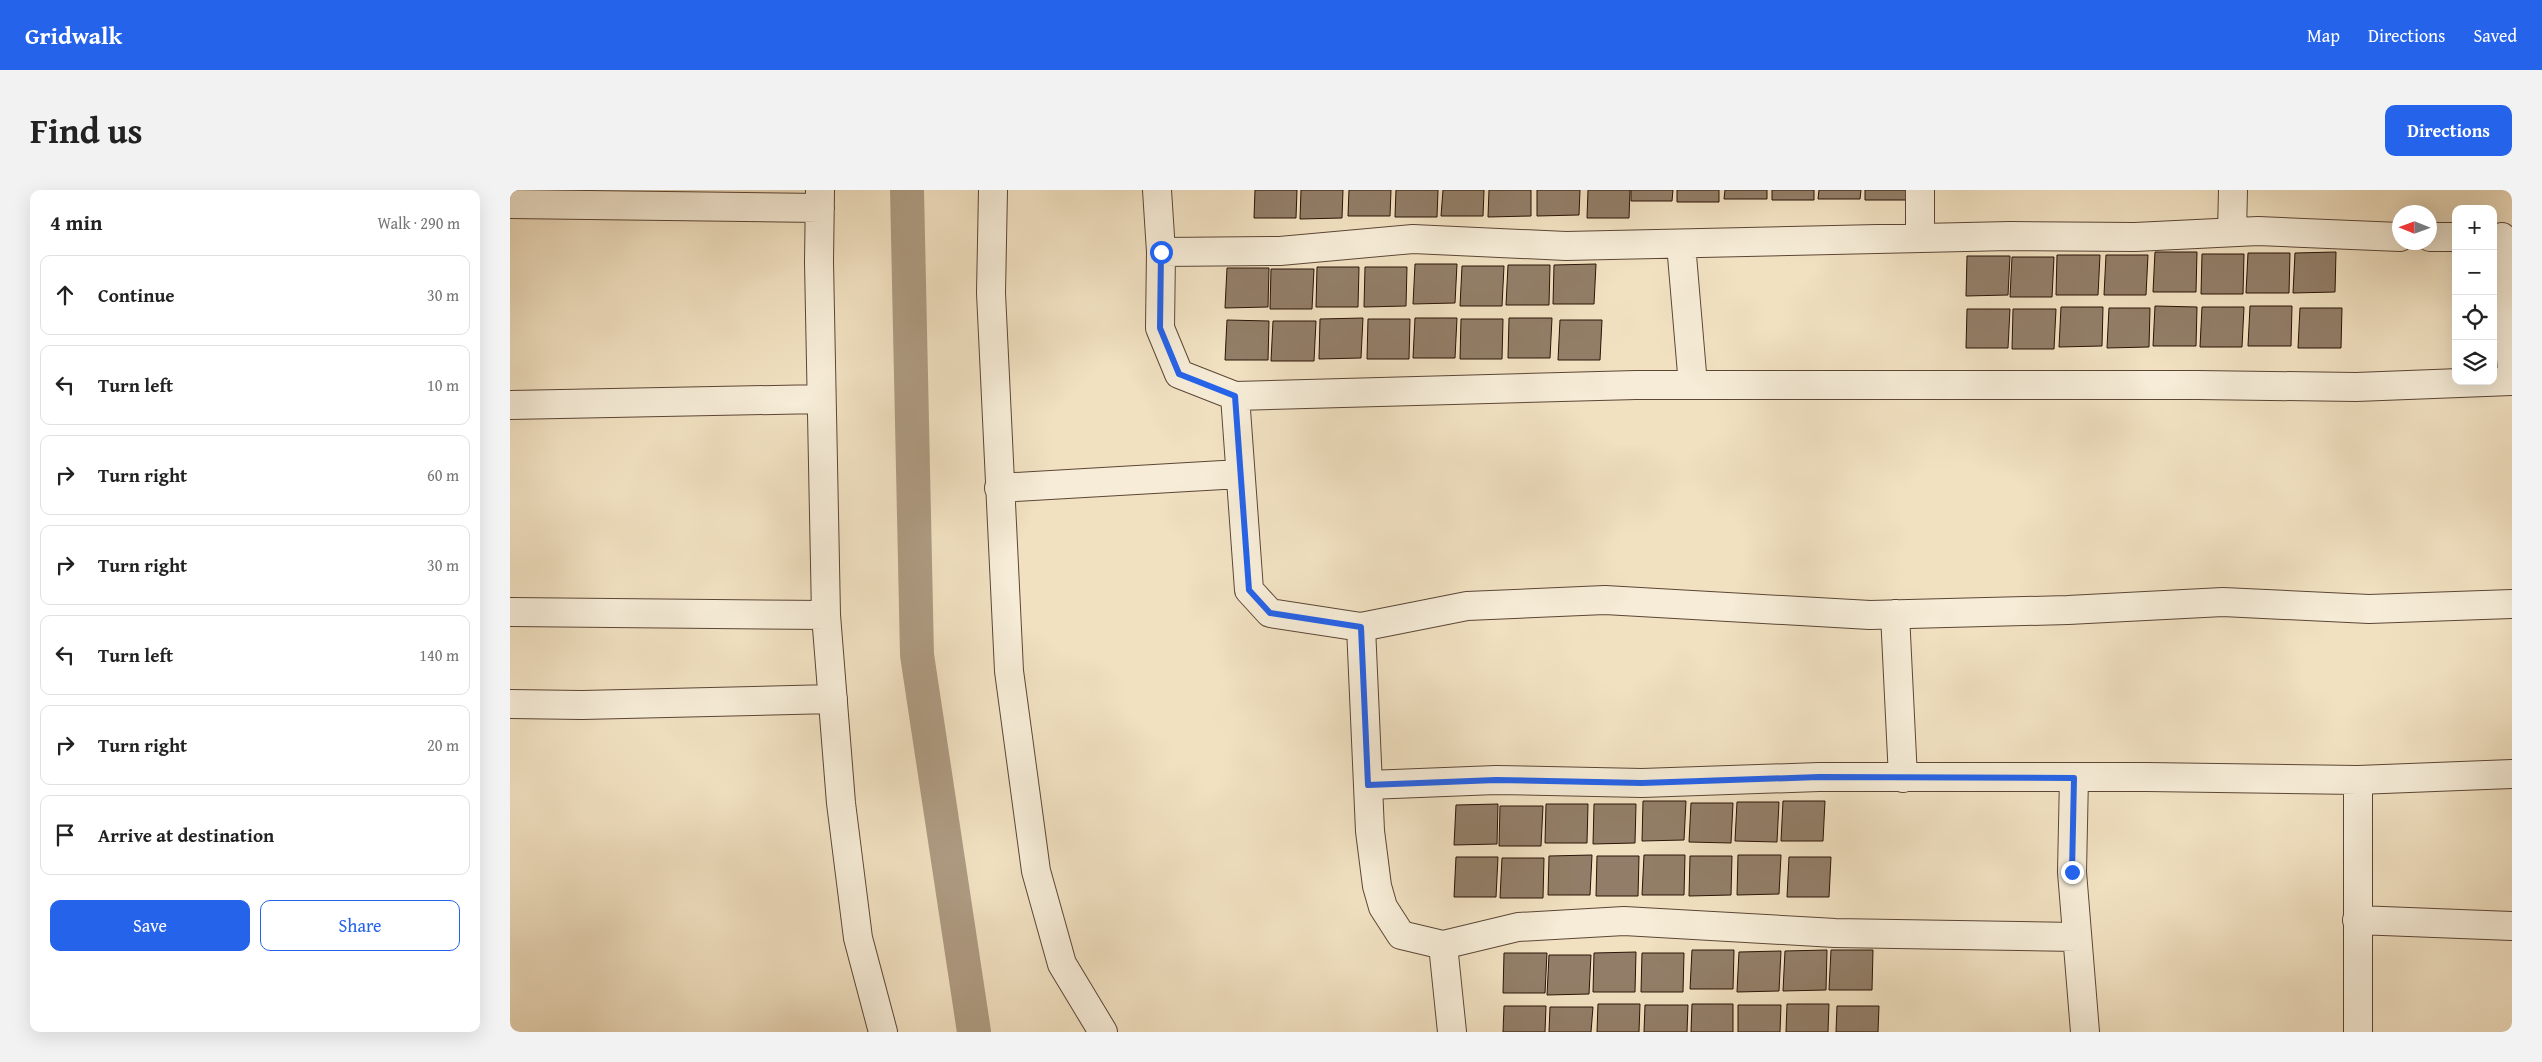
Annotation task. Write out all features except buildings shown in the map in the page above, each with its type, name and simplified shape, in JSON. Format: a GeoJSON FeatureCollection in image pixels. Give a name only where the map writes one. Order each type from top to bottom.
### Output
{"type":"FeatureCollection","features":[{"type":"Feature","properties":{"kind":"street"},"geometry":{"type":"LineString","coordinates":[[993,190],[991,293],[1009,671],[1036,871],[1062,964],[1103,1032]]}},
{"type":"Feature","properties":{"kind":"street"},"geometry":{"type":"LineString","coordinates":[[1157,190],[1161,252],[1160,328],[1179,374],[1235,396],[1693,385],[2198,385],[2356,388],[2512,382]]}},
{"type":"Feature","properties":{"kind":"street"},"geometry":{"type":"LineString","coordinates":[[1920,190],[1920,238]]}},
{"type":"Feature","properties":{"kind":"street"},"geometry":{"type":"LineString","coordinates":[[2232,232],[2234,190]]}},
{"type":"Feature","properties":{"kind":"street"},"geometry":{"type":"LineString","coordinates":[[510,204],[820,199],[821,399],[826,615],[841,803],[858,938],[884,1032]]}},
{"type":"Feature","properties":{"kind":"street"},"geometry":{"type":"LineString","coordinates":[[1161,252],[1280,251],[1413,239],[1566,246],[1920,238],[2135,237],[2258,230],[2392,237]]}},
{"type":"Feature","properties":{"kind":"street"},"geometry":{"type":"LineString","coordinates":[[2437,237],[2452,237]]}},
{"type":"Feature","properties":{"kind":"street"},"geometry":{"type":"LineString","coordinates":[[2502,237],[2512,372]]}},
{"type":"Feature","properties":{"kind":"street"},"geometry":{"type":"LineString","coordinates":[[1682,244],[1693,385]]}},
{"type":"Feature","properties":{"kind":"street"},"geometry":{"type":"LineString","coordinates":[[1235,396],[1249,590],[1270,613],[1361,627],[1467,606],[1605,600],[1895,614],[2068,610],[2223,602],[2369,609],[2512,610]]}},
{"type":"Feature","properties":{"kind":"street"},"geometry":{"type":"LineString","coordinates":[[510,405],[821,399]]}},
{"type":"Feature","properties":{"kind":"street"},"geometry":{"type":"LineString","coordinates":[[999,488],[1240,474]]}},
{"type":"Feature","properties":{"kind":"street"},"geometry":{"type":"LineString","coordinates":[[510,612],[826,615]]}},
{"type":"Feature","properties":{"kind":"street"},"geometry":{"type":"LineString","coordinates":[[1895,614],[1903,778]]}},
{"type":"Feature","properties":{"kind":"street"},"geometry":{"type":"LineString","coordinates":[[1361,627],[1370,830],[1377,886],[1383,907],[1401,935],[1443,945],[1518,927],[1624,921],[1835,933],[2078,937]]}},
{"type":"Feature","properties":{"kind":"street"},"geometry":{"type":"LineString","coordinates":[[510,704],[582,705],[833,699]]}},
{"type":"Feature","properties":{"kind":"street"},"geometry":{"type":"LineString","coordinates":[[1368,785],[1496,780],[1642,783],[1819,777],[2358,780],[2512,774]]}},
{"type":"Feature","properties":{"kind":"street"},"geometry":{"type":"LineString","coordinates":[[2074,778],[2072,872],[2085,1032]]}},
{"type":"Feature","properties":{"kind":"street"},"geometry":{"type":"LineString","coordinates":[[2358,780],[2358,1032]]}},
{"type":"Feature","properties":{"kind":"street"},"geometry":{"type":"LineString","coordinates":[[2357,920],[2512,926]]}},
{"type":"Feature","properties":{"kind":"street"},"geometry":{"type":"LineString","coordinates":[[1443,945],[1452,1032]]}},
{"type":"Feature","properties":{"kind":"waterway"},"geometry":{"type":"LineString","coordinates":[[907,190],[917,655],[974,1032]]}},
{"type":"Feature","properties":{"kind":"route"},"geometry":{"type":"LineString","coordinates":[[1161,252],[1160,328],[1166,347],[1179,374],[1235,396],[1249,590],[1270,613],[1361,627],[1368,785],[1496,780],[1642,783],[1819,777],[2074,778],[2072,872]]}}]}
